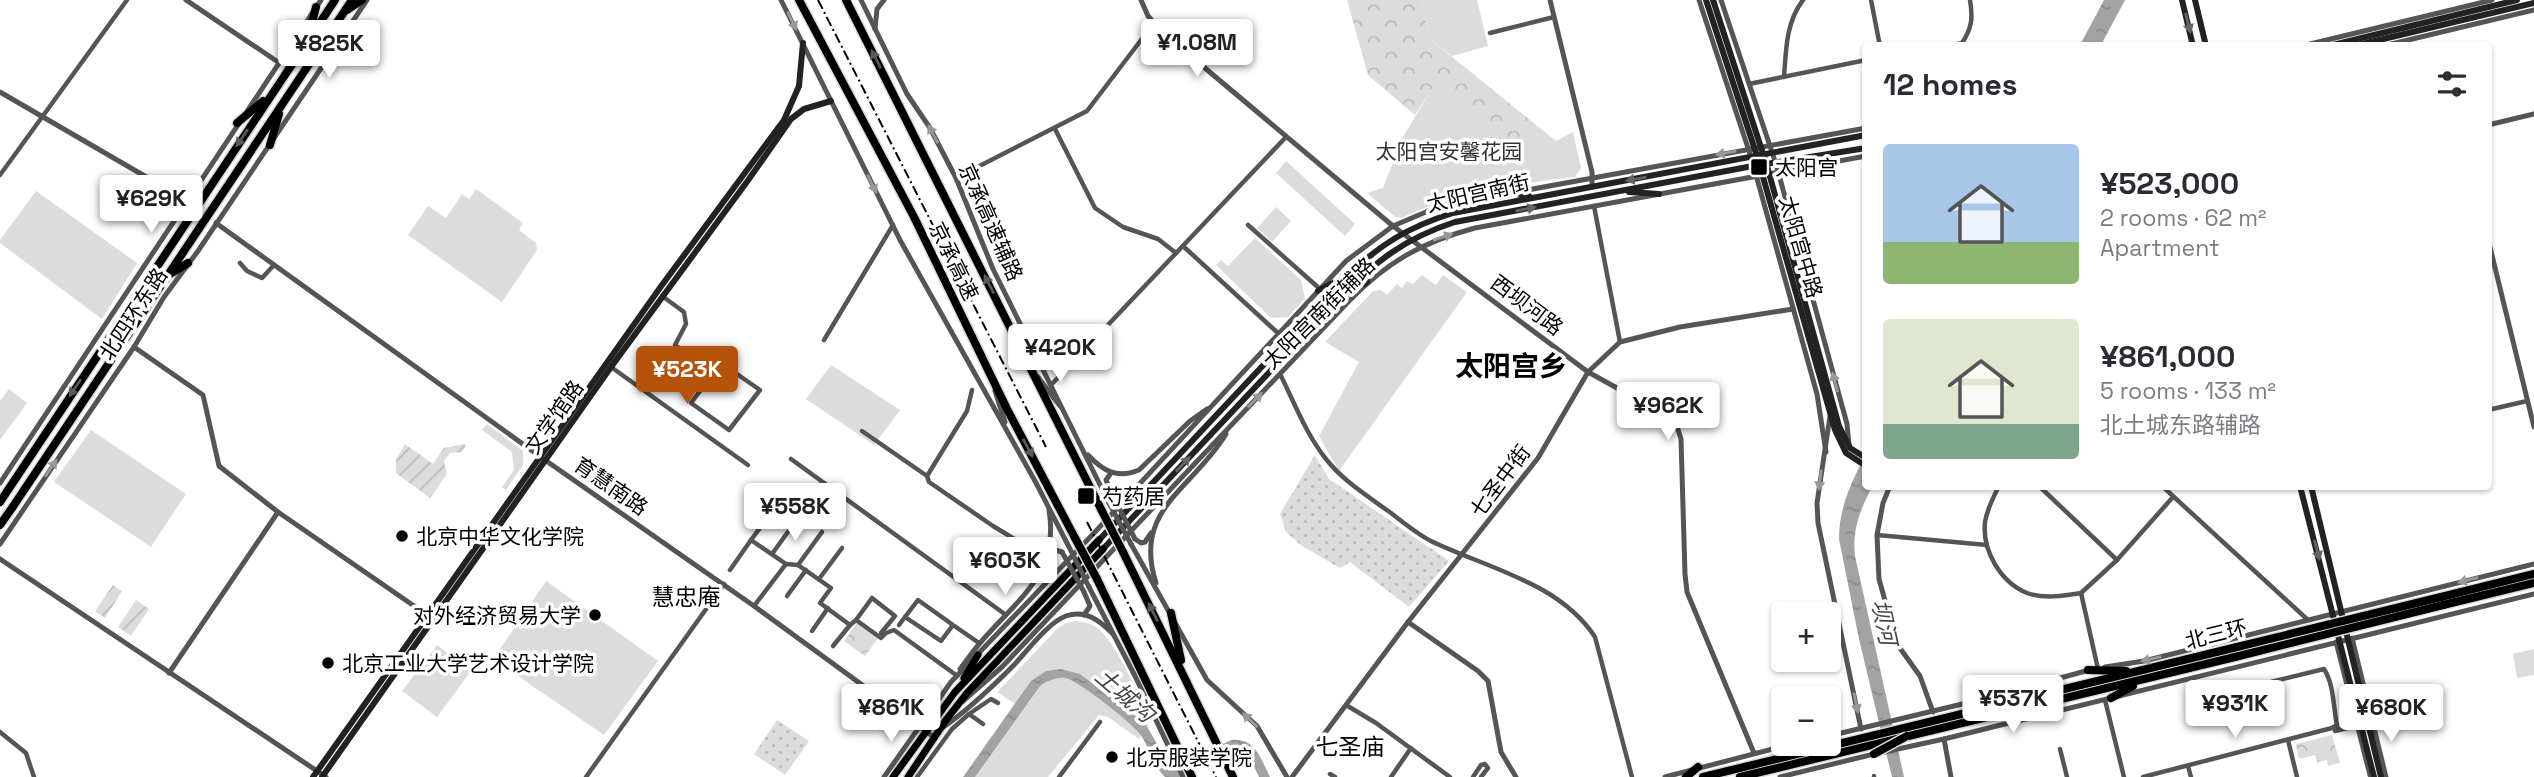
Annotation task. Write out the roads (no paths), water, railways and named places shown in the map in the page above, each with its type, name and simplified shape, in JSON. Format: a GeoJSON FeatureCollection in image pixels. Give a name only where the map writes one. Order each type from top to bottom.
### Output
{"type":"FeatureCollection","features":[{"type":"Feature","properties":{"kind":"highway","name":"北四环东路"},"geometry":{"type":"LineString","coordinates":[[0,502],[335,0]]}},
{"type":"Feature","properties":{"kind":"highway","name":"北四环东路"},"geometry":{"type":"LineString","coordinates":[[0,525],[352,0]]}},
{"type":"Feature","properties":{"kind":"highway"},"geometry":{"type":"LineString","coordinates":[[342,14],[362,0]]}},
{"type":"Feature","properties":{"kind":"highway","name":"京承高速"},"geometry":{"type":"LineString","coordinates":[[799,0],[914,218],[986,365],[1097,579],[1156,704]]}},
{"type":"Feature","properties":{"kind":"highway","name":"京承高速"},"geometry":{"type":"LineString","coordinates":[[846,0],[1184,673]]}},
{"type":"Feature","properties":{"kind":"highway"},"geometry":{"type":"LineString","coordinates":[[308,38],[318,3]]}},
{"type":"Feature","properties":{"kind":"highway"},"geometry":{"type":"LineString","coordinates":[[237,124],[270,95]]}},
{"type":"Feature","properties":{"kind":"highway"},"geometry":{"type":"LineString","coordinates":[[270,145],[282,104]]}},
{"type":"Feature","properties":{"kind":"highway"},"geometry":{"type":"LineString","coordinates":[[167,275],[188,263]]}},
{"type":"Feature","properties":{"kind":"highway","name":"北三环"},"geometry":{"type":"LineString","coordinates":[[1905,727],[2139,671],[2238,651],[2442,601],[2534,574]]}},
{"type":"Feature","properties":{"kind":"highway","name":"北三环"},"geometry":{"type":"LineString","coordinates":[[2442,601],[2534,583]]}},
{"type":"Feature","properties":{"kind":"highway"},"geometry":{"type":"LineString","coordinates":[[1171,613],[1184,673],[1233,777]]}},
{"type":"Feature","properties":{"kind":"highway","name":"北三环"},"geometry":{"type":"LineString","coordinates":[[1905,727],[2146,679],[2238,651]]}},
{"type":"Feature","properties":{"kind":"highway"},"geometry":{"type":"LineString","coordinates":[[2088,670],[2139,671]]}},
{"type":"Feature","properties":{"kind":"highway"},"geometry":{"type":"LineString","coordinates":[[1135,676],[1156,704],[1177,757],[1192,777]]}},
{"type":"Feature","properties":{"kind":"highway"},"geometry":{"type":"LineString","coordinates":[[2108,699],[2146,679]]}},
{"type":"Feature","properties":{"kind":"highway"},"geometry":{"type":"LineString","coordinates":[[1982,708],[2018,690]]}},
{"type":"Feature","properties":{"kind":"highway"},"geometry":{"type":"LineString","coordinates":[[1703,777],[1867,734],[1905,727]]}},
{"type":"Feature","properties":{"kind":"highway"},"geometry":{"type":"LineString","coordinates":[[1874,754],[1905,727]]}},
{"type":"Feature","properties":{"kind":"highway"},"geometry":{"type":"LineString","coordinates":[[1740,777],[1867,734]]}},
{"type":"Feature","properties":{"kind":"highway"},"geometry":{"type":"LineString","coordinates":[[1686,777],[1698,766]]}},
{"type":"Feature","properties":{"kind":"main road","name":"太阳宫中路"},"geometry":{"type":"LineString","coordinates":[[1706,0],[1759,151]]}},
{"type":"Feature","properties":{"kind":"main road","name":"太阳宫中路"},"geometry":{"type":"LineString","coordinates":[[1713,0],[1759,151],[1761,170],[1830,412],[1841,444],[1855,457]]}},
{"type":"Feature","properties":{"kind":"main road"},"geometry":{"type":"LineString","coordinates":[[2182,0],[2192,42]]}},
{"type":"Feature","properties":{"kind":"main road"},"geometry":{"type":"LineString","coordinates":[[2195,0],[2205,42]]}},
{"type":"Feature","properties":{"kind":"main road"},"geometry":{"type":"LineString","coordinates":[[2344,42],[2488,4],[2517,0]]}},
{"type":"Feature","properties":{"kind":"main road"},"geometry":{"type":"LineString","coordinates":[[2367,42],[2488,4],[2534,3]]}},
{"type":"Feature","properties":{"kind":"main road","name":"文学馆路"},"geometry":{"type":"LineString","coordinates":[[320,775],[662,285],[789,113],[802,72],[803,43]]}},
{"type":"Feature","properties":{"kind":"main road","name":"文学馆路"},"geometry":{"type":"LineString","coordinates":[[543,458],[791,119],[804,109],[831,100]]}},
{"type":"Feature","properties":{"kind":"main road","name":"太阳宫南街"},"geometry":{"type":"LineString","coordinates":[[1097,536],[1363,260],[1403,231],[1452,212],[1592,187],[1759,151],[1862,136]]}},
{"type":"Feature","properties":{"kind":"main road","name":"太阳宫南街"},"geometry":{"type":"LineString","coordinates":[[1105,552],[1339,298],[1392,250],[1455,222],[1617,192],[1777,168],[1862,149]]}},
{"type":"Feature","properties":{"kind":"main road","name":"太阳宫中路"},"geometry":{"type":"LineString","coordinates":[[1761,170],[1791,251],[1839,426],[1855,457]]}},
{"type":"Feature","properties":{"kind":"main road"},"geometry":{"type":"LineString","coordinates":[[1617,192],[1659,194]]}},
{"type":"Feature","properties":{"kind":"main road"},"geometry":{"type":"LineString","coordinates":[[1508,193],[1534,197]]}},
{"type":"Feature","properties":{"kind":"main road"},"geometry":{"type":"LineString","coordinates":[[1319,290],[1346,277]]}},
{"type":"Feature","properties":{"kind":"main road"},"geometry":{"type":"LineString","coordinates":[[1339,298],[1367,282]]}},
{"type":"Feature","properties":{"kind":"main road"},"geometry":{"type":"LineString","coordinates":[[1855,457],[1862,458]]}},
{"type":"Feature","properties":{"kind":"main road"},"geometry":{"type":"LineString","coordinates":[[1855,457],[1862,463]]}},
{"type":"Feature","properties":{"kind":"main road"},"geometry":{"type":"LineString","coordinates":[[2301,490],[2334,614],[2338,642],[2372,777]]}},
{"type":"Feature","properties":{"kind":"main road"},"geometry":{"type":"LineString","coordinates":[[2312,490],[2383,777]]}},
{"type":"Feature","properties":{"kind":"main road"},"geometry":{"type":"LineString","coordinates":[[893,777],[923,728],[1097,536]]}},
{"type":"Feature","properties":{"kind":"main road"},"geometry":{"type":"LineString","coordinates":[[908,777],[955,708],[1105,552]]}},
{"type":"Feature","properties":{"kind":"main road"},"geometry":{"type":"LineString","coordinates":[[955,692],[978,655]]}},
{"type":"Feature","properties":{"kind":"street"},"geometry":{"type":"LineString","coordinates":[[0,175],[127,0]]}},
{"type":"Feature","properties":{"kind":"street"},"geometry":{"type":"LineString","coordinates":[[186,0],[278,62]]}},
{"type":"Feature","properties":{"kind":"street","name":"北四环东路"},"geometry":{"type":"LineString","coordinates":[[0,544],[367,0]]}},
{"type":"Feature","properties":{"kind":"street"},"geometry":{"type":"LineString","coordinates":[[781,0],[893,225],[1047,504],[1177,757],[1183,777]]}},
{"type":"Feature","properties":{"kind":"street","name":"京承高速辅路"},"geometry":{"type":"LineString","coordinates":[[861,0],[907,94],[930,128],[956,178],[993,269],[1159,593],[1207,680],[1257,726],[1289,777]]}},
{"type":"Feature","properties":{"kind":"street"},"geometry":{"type":"LineString","coordinates":[[875,29],[877,9],[884,0]]}},
{"type":"Feature","properties":{"kind":"street","name":"西坝河路"},"geometry":{"type":"LineString","coordinates":[[1141,0],[1154,23],[1393,226],[1422,245],[1587,372],[1675,420],[1679,428],[1687,592],[1754,753]]}},
{"type":"Feature","properties":{"kind":"street"},"geometry":{"type":"LineString","coordinates":[[1550,0],[1593,177],[1592,187]]}},
{"type":"Feature","properties":{"kind":"street","name":"太阳宫中路"},"geometry":{"type":"LineString","coordinates":[[1699,0],[1717,55],[1759,151],[1777,168],[1847,424],[1850,448]]}},
{"type":"Feature","properties":{"kind":"street","name":"太阳宫中路"},"geometry":{"type":"LineString","coordinates":[[1721,0],[1749,84],[1761,170],[1793,309],[1817,394],[1826,452]]}},
{"type":"Feature","properties":{"kind":"street"},"geometry":{"type":"LineString","coordinates":[[1784,77],[1790,24],[1803,0]]}},
{"type":"Feature","properties":{"kind":"street"},"geometry":{"type":"LineString","coordinates":[[1871,0],[1879,42]]}},
{"type":"Feature","properties":{"kind":"street"},"geometry":{"type":"LineString","coordinates":[[1963,42],[1973,19],[1970,0]]}},
{"type":"Feature","properties":{"kind":"street","name":"北四环东路"},"geometry":{"type":"LineString","coordinates":[[0,483],[153,256],[186,200],[318,3]]}},
{"type":"Feature","properties":{"kind":"street"},"geometry":{"type":"LineString","coordinates":[[2320,42],[2488,4]]}},
{"type":"Feature","properties":{"kind":"street"},"geometry":{"type":"LineString","coordinates":[[2400,42],[2534,10]]}},
{"type":"Feature","properties":{"kind":"street"},"geometry":{"type":"LineString","coordinates":[[1490,33],[1554,17]]}},
{"type":"Feature","properties":{"kind":"street"},"geometry":{"type":"LineString","coordinates":[[956,178],[1087,111],[1154,23]]}},
{"type":"Feature","properties":{"kind":"street"},"geometry":{"type":"LineString","coordinates":[[1716,30],[1717,55]]}},
{"type":"Feature","properties":{"kind":"street"},"geometry":{"type":"LineString","coordinates":[[1724,33],[1737,50]]}},
{"type":"Feature","properties":{"kind":"street"},"geometry":{"type":"LineString","coordinates":[[1749,84],[1862,61]]}},
{"type":"Feature","properties":{"kind":"street"},"geometry":{"type":"LineString","coordinates":[[0,92],[186,200]]}},
{"type":"Feature","properties":{"kind":"street"},"geometry":{"type":"LineString","coordinates":[[2492,124],[2534,114]]}},
{"type":"Feature","properties":{"kind":"street"},"geometry":{"type":"LineString","coordinates":[[1055,129],[1095,208],[1123,227],[1158,240],[1176,253]]}},
{"type":"Feature","properties":{"kind":"street","name":"太阳宫南街"},"geometry":{"type":"LineString","coordinates":[[1319,290],[1346,261],[1393,226],[1440,206],[1593,177],[1759,151],[1862,129]]}},
{"type":"Feature","properties":{"kind":"street"},"geometry":{"type":"LineString","coordinates":[[1052,384],[1286,137]]}},
{"type":"Feature","properties":{"kind":"street"},"geometry":{"type":"LineString","coordinates":[[1777,168],[1862,157]]}},
{"type":"Feature","properties":{"kind":"street","name":"太阳宫南街辅路"},"geometry":{"type":"LineString","coordinates":[[1002,667],[1105,552],[1367,282],[1391,263],[1422,245],[1475,228],[1659,194],[1761,170]]}},
{"type":"Feature","properties":{"kind":"street"},"geometry":{"type":"LineString","coordinates":[[1594,206],[1620,342]]}},
{"type":"Feature","properties":{"kind":"street","name":"育慧南路"},"geometry":{"type":"LineString","coordinates":[[216,223],[543,458],[724,584],[934,738]]}},
{"type":"Feature","properties":{"kind":"street"},"geometry":{"type":"LineString","coordinates":[[824,340],[893,225]]}},
{"type":"Feature","properties":{"kind":"street"},"geometry":{"type":"LineString","coordinates":[[1248,225],[1319,290]]}},
{"type":"Feature","properties":{"kind":"street"},"geometry":{"type":"LineString","coordinates":[[1183,246],[1279,334]]}},
{"type":"Feature","properties":{"kind":"street"},"geometry":{"type":"LineString","coordinates":[[1791,251],[1799,248]]}},
{"type":"Feature","properties":{"kind":"street"},"geometry":{"type":"LineString","coordinates":[[2492,256],[2534,427]]}},
{"type":"Feature","properties":{"kind":"street"},"geometry":{"type":"LineString","coordinates":[[240,263],[247,271],[262,278],[274,265]]}},
{"type":"Feature","properties":{"kind":"street","name":"太阳宫南街辅路"},"geometry":{"type":"LineString","coordinates":[[951,681],[1097,536],[1319,290]]}},
{"type":"Feature","properties":{"kind":"street"},"geometry":{"type":"LineString","coordinates":[[1796,293],[1798,324]]}},
{"type":"Feature","properties":{"kind":"street"},"geometry":{"type":"LineString","coordinates":[[662,296],[684,312],[686,324],[675,345],[713,371]]}},
{"type":"Feature","properties":{"kind":"street"},"geometry":{"type":"LineString","coordinates":[[1804,298],[1817,316]]}},
{"type":"Feature","properties":{"kind":"street","name":"七圣中街"},"geometry":{"type":"LineString","coordinates":[[1289,777],[1538,458],[1587,372],[1620,342],[1680,327],[1793,309]]}},
{"type":"Feature","properties":{"kind":"street"},"geometry":{"type":"LineString","coordinates":[[134,346],[204,395],[219,467],[278,512],[430,617]]}},
{"type":"Feature","properties":{"kind":"street"},"geometry":{"type":"LineString","coordinates":[[721,363],[760,390],[729,430],[691,403],[713,371],[721,363]]}},
{"type":"Feature","properties":{"kind":"street"},"geometry":{"type":"LineString","coordinates":[[1278,364],[1280,374],[1316,445],[1337,472],[1428,540],[1507,572],[1540,589],[1587,625],[1595,637],[1632,777]]}},
{"type":"Feature","properties":{"kind":"street"},"geometry":{"type":"LineString","coordinates":[[986,365],[1010,437]]}},
{"type":"Feature","properties":{"kind":"street"},"geometry":{"type":"LineString","coordinates":[[611,367],[748,465]]}},
{"type":"Feature","properties":{"kind":"street"},"geometry":{"type":"LineString","coordinates":[[1030,367],[1068,416]]}},
{"type":"Feature","properties":{"kind":"street"},"geometry":{"type":"LineString","coordinates":[[927,476],[967,411],[972,390]]}},
{"type":"Feature","properties":{"kind":"street"},"geometry":{"type":"LineString","coordinates":[[1085,452],[1102,469],[1111,473],[1130,474],[1139,470],[1190,421],[1219,401]]}},
{"type":"Feature","properties":{"kind":"street"},"geometry":{"type":"LineString","coordinates":[[2492,409],[2527,401]]}},
{"type":"Feature","properties":{"kind":"street"},"geometry":{"type":"LineString","coordinates":[[1830,412],[1817,503],[1818,523],[1867,734]]}},
{"type":"Feature","properties":{"kind":"street"},"geometry":{"type":"LineString","coordinates":[[1133,542],[1145,542],[1157,517],[1217,449],[1232,423]]}},
{"type":"Feature","properties":{"kind":"street"},"geometry":{"type":"LineString","coordinates":[[862,431],[993,526],[1046,557]]}},
{"type":"Feature","properties":{"kind":"street"},"geometry":{"type":"LineString","coordinates":[[791,459],[1006,615]]}},
{"type":"Feature","properties":{"kind":"street"},"geometry":{"type":"LineString","coordinates":[[1111,473],[1106,480],[1112,500]]}},
{"type":"Feature","properties":{"kind":"street"},"geometry":{"type":"LineString","coordinates":[[1888,490],[1877,535],[1877,567],[1897,644],[1920,676],[1933,712]]}},
{"type":"Feature","properties":{"kind":"street"},"geometry":{"type":"LineString","coordinates":[[1996,490],[1988,507],[1985,525],[1987,545],[1997,569],[2026,593],[2046,596],[2081,593],[2117,559],[2173,497]]}},
{"type":"Feature","properties":{"kind":"street"},"geometry":{"type":"LineString","coordinates":[[2043,490],[2117,559]]}},
{"type":"Feature","properties":{"kind":"street"},"geometry":{"type":"LineString","coordinates":[[2166,490],[2308,620]]}},
{"type":"Feature","properties":{"kind":"street"},"geometry":{"type":"LineString","coordinates":[[730,570],[779,502]]}},
{"type":"Feature","properties":{"kind":"street"},"geometry":{"type":"LineString","coordinates":[[884,777],[923,728],[951,681],[979,643],[1034,586],[1051,536],[1047,504]]}},
{"type":"Feature","properties":{"kind":"street"},"geometry":{"type":"LineString","coordinates":[[169,673],[278,512]]}},
{"type":"Feature","properties":{"kind":"street"},"geometry":{"type":"LineString","coordinates":[[0,516],[13,525]]}},
{"type":"Feature","properties":{"kind":"street"},"geometry":{"type":"LineString","coordinates":[[772,554],[798,518]]}},
{"type":"Feature","properties":{"kind":"street"},"geometry":{"type":"LineString","coordinates":[[1152,531],[1151,567],[1159,593]]}},
{"type":"Feature","properties":{"kind":"street"},"geometry":{"type":"LineString","coordinates":[[798,565],[822,532]]}},
{"type":"Feature","properties":{"kind":"street"},"geometry":{"type":"LineString","coordinates":[[1877,535],[1987,545]]}},
{"type":"Feature","properties":{"kind":"street"},"geometry":{"type":"LineString","coordinates":[[751,540],[786,564],[798,565],[831,588],[820,603],[850,625]]}},
{"type":"Feature","properties":{"kind":"street"},"geometry":{"type":"LineString","coordinates":[[819,579],[842,548]]}},
{"type":"Feature","properties":{"kind":"street"},"geometry":{"type":"LineString","coordinates":[[1046,557],[1055,550],[1062,552],[1090,606],[1084,615]]}},
{"type":"Feature","properties":{"kind":"street"},"geometry":{"type":"LineString","coordinates":[[0,559],[320,775]]}},
{"type":"Feature","properties":{"kind":"street"},"geometry":{"type":"LineString","coordinates":[[754,606],[786,564]]}},
{"type":"Feature","properties":{"kind":"street"},"geometry":{"type":"LineString","coordinates":[[1841,735],[1905,727],[1933,712],[2088,670],[2144,661],[2534,564]]}},
{"type":"Feature","properties":{"kind":"street"},"geometry":{"type":"LineString","coordinates":[[787,596],[806,570]]}},
{"type":"Feature","properties":{"kind":"street"},"geometry":{"type":"LineString","coordinates":[[586,777],[724,584]]}},
{"type":"Feature","properties":{"kind":"street"},"geometry":{"type":"LineString","coordinates":[[2081,593],[2098,669]]}},
{"type":"Feature","properties":{"kind":"street"},"geometry":{"type":"LineString","coordinates":[[1780,777],[2534,594]]}},
{"type":"Feature","properties":{"kind":"street"},"geometry":{"type":"LineString","coordinates":[[833,646],[872,598],[895,616],[878,637]]}},
{"type":"Feature","properties":{"kind":"street"},"geometry":{"type":"LineString","coordinates":[[899,625],[918,600],[979,643]]}},
{"type":"Feature","properties":{"kind":"street"},"geometry":{"type":"LineString","coordinates":[[2389,600],[2395,628]]}},
{"type":"Feature","properties":{"kind":"street"},"geometry":{"type":"LineString","coordinates":[[812,631],[828,608]]}},
{"type":"Feature","properties":{"kind":"street"},"geometry":{"type":"LineString","coordinates":[[940,730],[994,684],[1055,622],[1069,615],[1084,615],[1101,622],[1113,634]]}},
{"type":"Feature","properties":{"kind":"street"},"geometry":{"type":"LineString","coordinates":[[905,617],[941,641],[953,625]]}},
{"type":"Feature","properties":{"kind":"street"},"geometry":{"type":"LineString","coordinates":[[856,620],[878,637]]}},
{"type":"Feature","properties":{"kind":"street"},"geometry":{"type":"LineString","coordinates":[[1408,622],[1478,671],[1488,681],[1501,752],[1516,777]]}},
{"type":"Feature","properties":{"kind":"street"},"geometry":{"type":"LineString","coordinates":[[2290,625],[2296,652]]}},
{"type":"Feature","properties":{"kind":"street"},"geometry":{"type":"LineString","coordinates":[[878,637],[881,638],[886,632],[894,630],[956,675]]}},
{"type":"Feature","properties":{"kind":"street"},"geometry":{"type":"LineString","coordinates":[[2350,639],[2372,717],[2383,777]]}},
{"type":"Feature","properties":{"kind":"street"},"geometry":{"type":"LineString","coordinates":[[994,684],[1002,667]]}},
{"type":"Feature","properties":{"kind":"street"},"geometry":{"type":"LineString","coordinates":[[955,708],[1002,667]]}},
{"type":"Feature","properties":{"kind":"street"},"geometry":{"type":"LineString","coordinates":[[2246,688],[2324,668],[2336,710],[2337,729]]}},
{"type":"Feature","properties":{"kind":"street"},"geometry":{"type":"LineString","coordinates":[[916,777],[952,729],[991,699],[998,703]]}},
{"type":"Feature","properties":{"kind":"street"},"geometry":{"type":"LineString","coordinates":[[2108,699],[2124,777]]}},
{"type":"Feature","properties":{"kind":"street"},"geometry":{"type":"LineString","coordinates":[[1346,705],[1450,777]]}},
{"type":"Feature","properties":{"kind":"street"},"geometry":{"type":"LineString","coordinates":[[969,714],[983,724]]}},
{"type":"Feature","properties":{"kind":"street"},"geometry":{"type":"LineString","coordinates":[[2370,733],[2372,717]]}},
{"type":"Feature","properties":{"kind":"street"},"geometry":{"type":"LineString","coordinates":[[1059,777],[1100,722]]}},
{"type":"Feature","properties":{"kind":"street"},"geometry":{"type":"LineString","coordinates":[[2143,777],[2332,729],[2359,725]]}},
{"type":"Feature","properties":{"kind":"street"},"geometry":{"type":"LineString","coordinates":[[0,732],[26,753],[34,777]]}},
{"type":"Feature","properties":{"kind":"street"},"geometry":{"type":"LineString","coordinates":[[1944,739],[1951,777]]}},
{"type":"Feature","properties":{"kind":"street"},"geometry":{"type":"LineString","coordinates":[[2288,740],[2297,777]]}},
{"type":"Feature","properties":{"kind":"street"},"geometry":{"type":"LineString","coordinates":[[1391,777],[1411,748]]}},
{"type":"Feature","properties":{"kind":"street"},"geometry":{"type":"LineString","coordinates":[[1665,777],[1698,766],[1771,749]]}},
{"type":"Feature","properties":{"kind":"street"},"geometry":{"type":"LineString","coordinates":[[2060,749],[2067,777]]}},
{"type":"Feature","properties":{"kind":"street"},"geometry":{"type":"LineString","coordinates":[[1472,777],[1481,765],[1485,764],[1488,768],[1481,777]]}},
{"type":"Feature","properties":{"kind":"street"},"geometry":{"type":"LineString","coordinates":[[2188,766],[2190,777]]}},
{"type":"Feature","properties":{"kind":"water"},"geometry":{"type":"Polygon","coordinates":[[[2104,0],[2125,0],[2103,42],[2082,42],[2104,0]]]}},
{"type":"Feature","properties":{"kind":"water"},"geometry":{"type":"Polygon","coordinates":[[[1862,462],[1862,490],[1871,490],[1858,520],[1855,556],[1904,777],[1892,777],[1859,639],[1839,539],[1844,506],[1862,462]]]}},
{"type":"Feature","properties":{"kind":"water"},"geometry":{"type":"Polygon","coordinates":[[[1061,669],[1080,674],[1145,723],[1172,770],[1231,740],[1239,740],[1252,746],[1270,777],[1259,777],[1248,754],[1237,748],[1181,777],[1165,777],[1135,729],[1092,694],[1062,678],[1040,686],[975,777],[963,777],[1031,681],[1046,671],[1061,669]]]}},
{"type":"Feature","properties":{"kind":"railway"},"geometry":{"type":"LineString","coordinates":[[818,0],[1046,447]]}},
{"type":"Feature","properties":{"kind":"railway"},"geometry":{"type":"LineString","coordinates":[[1087,522],[1216,777]]}},
{"type":"Feature","properties":{"kind":"place","name":"太阳宫"},"geometry":{"type":"Point","coordinates":[1759,167]}},
{"type":"Feature","properties":{"kind":"place","name":"芍药居"},"geometry":{"type":"Point","coordinates":[1086,496]}},
{"type":"Feature","properties":{"kind":"place","name":"北京中华文化学院"},"geometry":{"type":"Point","coordinates":[402,536]}},
{"type":"Feature","properties":{"kind":"place","name":"对外经济贸易大学"},"geometry":{"type":"Point","coordinates":[595,615]}},
{"type":"Feature","properties":{"kind":"place","name":"北京工业大学艺术设计学院"},"geometry":{"type":"Point","coordinates":[328,663]}},
{"type":"Feature","properties":{"kind":"place","name":"北京服装学院"},"geometry":{"type":"Point","coordinates":[1112,757]}},
{"type":"Feature","properties":{"kind":"district","name":"太阳宫乡"},"geometry":{"type":"Point","coordinates":[1511,366]}},
{"type":"Feature","properties":{"kind":"district","name":"慧忠庵"},"geometry":{"type":"Point","coordinates":[686,597]}},
{"type":"Feature","properties":{"kind":"district","name":"七圣庙"},"geometry":{"type":"Point","coordinates":[1350,747]}},
{"type":"Feature","properties":{"kind":"park label","name":"太阳宫安馨花园"},"geometry":{"type":"Point","coordinates":[1449,151]}},
{"type":"Feature","properties":{"kind":"water label","name":"坝河"},"geometry":{"type":"Point","coordinates":[1884,622]}},
{"type":"Feature","properties":{"kind":"water label","name":"土城沟"},"geometry":{"type":"Point","coordinates":[1125,695]}}]}
